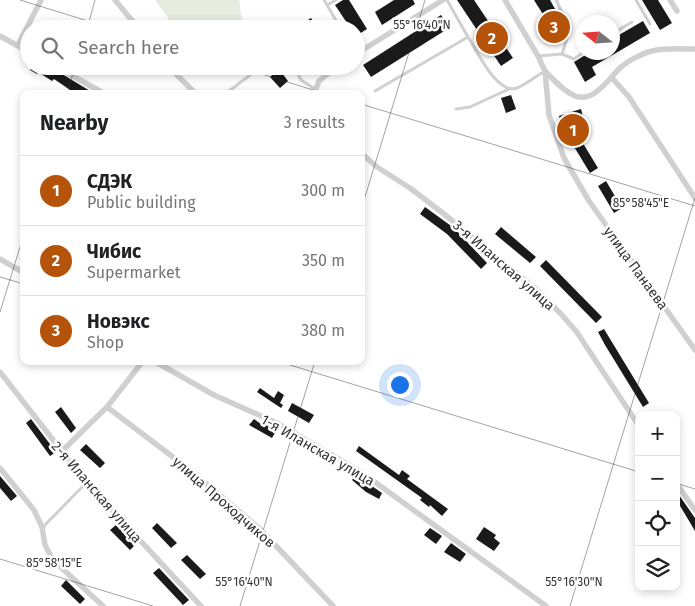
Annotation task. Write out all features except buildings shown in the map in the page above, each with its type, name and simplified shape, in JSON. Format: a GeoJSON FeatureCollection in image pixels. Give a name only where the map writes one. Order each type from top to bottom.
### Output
{"type":"FeatureCollection","features":[{"type":"Feature","properties":{"kind":"street"},"geometry":{"type":"LineString","coordinates":[[31,20],[41,0]]}},
{"type":"Feature","properties":{"kind":"street"},"geometry":{"type":"LineString","coordinates":[[115,0],[132,20]]}},
{"type":"Feature","properties":{"kind":"street"},"geometry":{"type":"LineString","coordinates":[[365,48],[443,0]]}},
{"type":"Feature","properties":{"kind":"street"},"geometry":{"type":"LineString","coordinates":[[505,0],[545,71],[564,90],[578,97],[597,91],[619,69],[648,52],[695,49]]}},
{"type":"Feature","properties":{"kind":"street"},"geometry":{"type":"LineString","coordinates":[[670,0],[677,11]]}},
{"type":"Feature","properties":{"kind":"street"},"geometry":{"type":"LineString","coordinates":[[0,36],[18,45],[20,41]]}},
{"type":"Feature","properties":{"kind":"street","name":"улица Панаева"},"geometry":{"type":"LineString","coordinates":[[545,71],[549,115],[564,158],[589,201],[695,350]]}},
{"type":"Feature","properties":{"kind":"street"},"geometry":{"type":"LineString","coordinates":[[71,75],[98,90]]}},
{"type":"Feature","properties":{"kind":"street"},"geometry":{"type":"LineString","coordinates":[[177,75],[192,90]]}},
{"type":"Feature","properties":{"kind":"street"},"geometry":{"type":"LineString","coordinates":[[315,90],[324,75]]}},
{"type":"Feature","properties":{"kind":"street"},"geometry":{"type":"LineString","coordinates":[[612,78],[629,97],[695,198]]}},
{"type":"Feature","properties":{"kind":"street","name":"3-я Иланская улица"},"geometry":{"type":"LineString","coordinates":[[365,156],[444,214],[537,290],[576,331],[635,420]]}},
{"type":"Feature","properties":{"kind":"street"},"geometry":{"type":"LineString","coordinates":[[0,259],[20,271]]}},
{"type":"Feature","properties":{"kind":"street"},"geometry":{"type":"LineString","coordinates":[[61,452],[107,407],[140,365]]}},
{"type":"Feature","properties":{"kind":"street","name":"1-я Иланская улица"},"geometry":{"type":"LineString","coordinates":[[161,365],[214,396],[279,424],[361,472],[546,606]]}},
{"type":"Feature","properties":{"kind":"street","name":"2-я Иланская улица"},"geometry":{"type":"LineString","coordinates":[[0,372],[86,482],[201,606]]}},
{"type":"Feature","properties":{"kind":"street","name":"улица Проходчиков"},"geometry":{"type":"LineString","coordinates":[[107,407],[190,470],[260,529],[333,606]]}},
{"type":"Feature","properties":{"kind":"street"},"geometry":{"type":"LineString","coordinates":[[0,468],[34,510],[42,527],[45,545],[53,560],[103,606]]}},
{"type":"Feature","properties":{"kind":"street"},"geometry":{"type":"LineString","coordinates":[[680,489],[695,510]]}},
{"type":"Feature","properties":{"kind":"lane"},"geometry":{"type":"LineString","coordinates":[[324,0],[336,20]]}},
{"type":"Feature","properties":{"kind":"lane"},"geometry":{"type":"LineString","coordinates":[[327,6],[336,0]]}},
{"type":"Feature","properties":{"kind":"lane"},"geometry":{"type":"LineString","coordinates":[[447,0],[494,79],[509,89]]}},
{"type":"Feature","properties":{"kind":"lane"},"geometry":{"type":"LineString","coordinates":[[556,0],[570,29],[562,54]]}},
{"type":"Feature","properties":{"kind":"lane"},"geometry":{"type":"LineString","coordinates":[[636,0],[650,24]]}},
{"type":"Feature","properties":{"kind":"lane"},"geometry":{"type":"LineString","coordinates":[[620,29],[632,22]]}},
{"type":"Feature","properties":{"kind":"lane"},"geometry":{"type":"LineString","coordinates":[[375,91],[468,37]]}},
{"type":"Feature","properties":{"kind":"lane"},"geometry":{"type":"LineString","coordinates":[[538,56],[562,54],[575,58]]}},
{"type":"Feature","properties":{"kind":"lane"},"geometry":{"type":"LineString","coordinates":[[456,109],[470,107],[509,89],[517,88],[545,71]]}},
{"type":"Feature","properties":{"kind":"lane"},"geometry":{"type":"LineString","coordinates":[[230,90],[250,75]]}},
{"type":"Feature","properties":{"kind":"lane"},"geometry":{"type":"LineString","coordinates":[[298,75],[312,90]]}},
{"type":"Feature","properties":{"kind":"lane"},"geometry":{"type":"LineString","coordinates":[[42,527],[86,482]]}},
{"type":"Feature","properties":{"kind":"shaded area"},"geometry":{"type":"Polygon","coordinates":[[[155,0],[239,0],[242,19],[242,20],[169,20],[155,0]]]}},
{"type":"Feature","properties":{"kind":"place","name":"Новэкс"},"geometry":{"type":"Point","coordinates":[554,27]}},
{"type":"Feature","properties":{"kind":"place","name":"Чибис"},"geometry":{"type":"Point","coordinates":[492,38]}},
{"type":"Feature","properties":{"kind":"place","name":"СДЭК"},"geometry":{"type":"Point","coordinates":[573,130]}}]}
